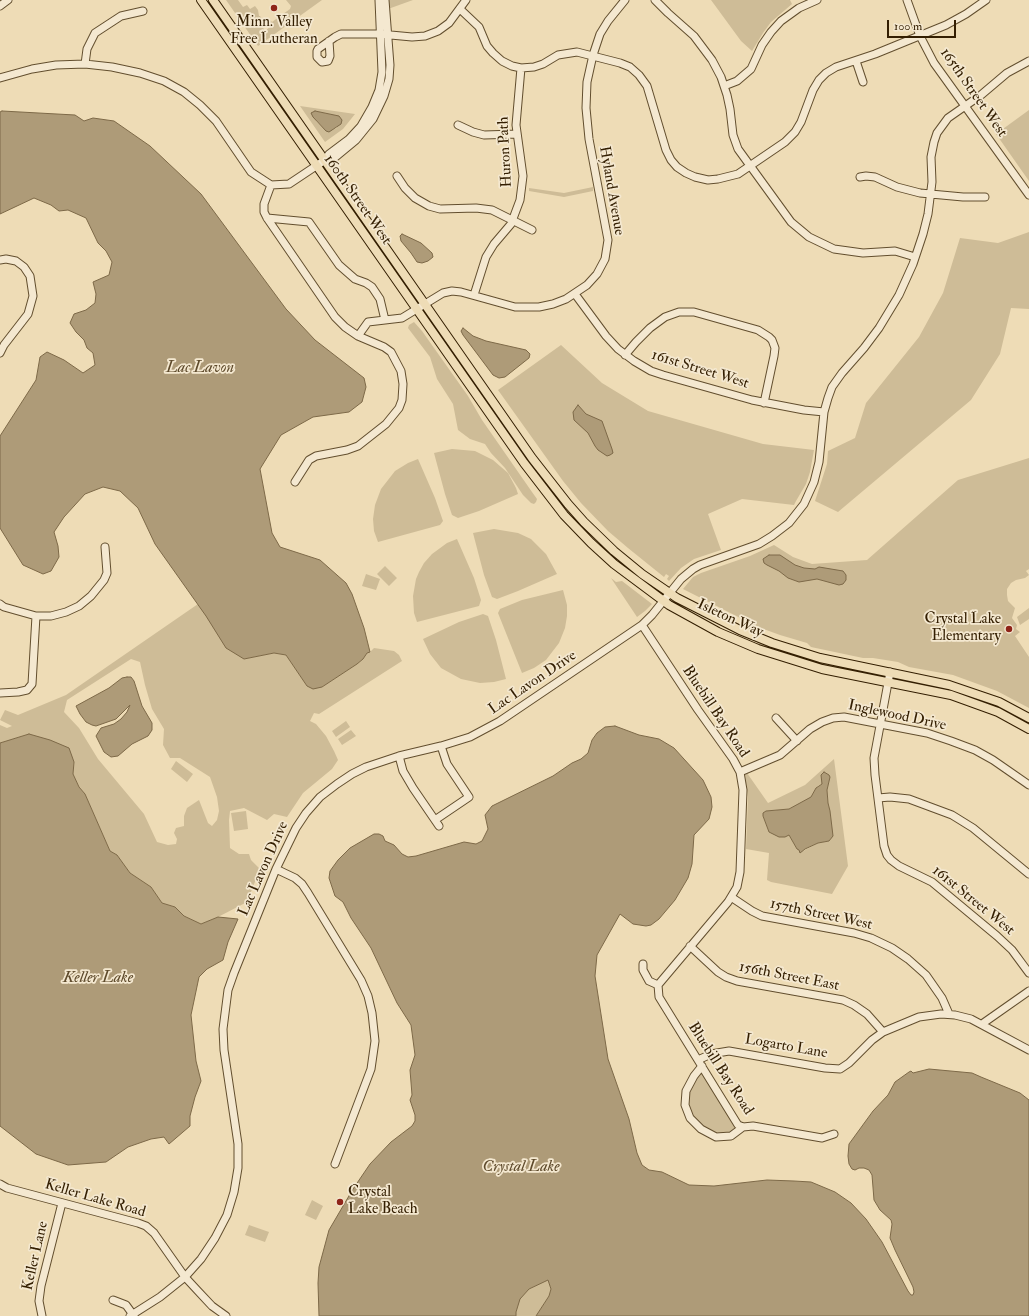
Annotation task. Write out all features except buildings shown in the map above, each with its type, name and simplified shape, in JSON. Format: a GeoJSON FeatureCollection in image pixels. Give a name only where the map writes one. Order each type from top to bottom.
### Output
{"type":"FeatureCollection","features":[{"type":"Feature","properties":{"kind":"main road","name":"160th Street West"},"geometry":{"type":"LineString","coordinates":[[200,0],[492,416]]}},
{"type":"Feature","properties":{"kind":"main road","name":"160th Street West"},"geometry":{"type":"LineString","coordinates":[[213,0],[500,411]]}},
{"type":"Feature","properties":{"kind":"main road","name":"Isleton Way"},"geometry":{"type":"LineString","coordinates":[[500,411],[544,474],[584,522],[666,597],[778,645],[820,658],[949,685],[999,702],[1029,718]]}},
{"type":"Feature","properties":{"kind":"main road","name":"Isleton Way"},"geometry":{"type":"LineString","coordinates":[[492,416],[547,494],[578,530],[623,571],[666,597],[718,632],[758,649],[822,669],[930,690],[961,698],[998,712],[1029,729]]}},
{"type":"Feature","properties":{"kind":"street"},"geometry":{"type":"LineString","coordinates":[[0,6],[8,0]]}},
{"type":"Feature","properties":{"kind":"street"},"geometry":{"type":"LineString","coordinates":[[379,0],[384,35]]}},
{"type":"Feature","properties":{"kind":"street"},"geometry":{"type":"LineString","coordinates":[[0,78],[32,69],[56,65],[85,64],[112,67],[140,73],[164,81],[184,92],[200,104],[216,121],[251,172],[271,185],[289,184],[325,160],[329,154],[354,134],[372,107],[379,90],[382,72],[385,0]]}},
{"type":"Feature","properties":{"kind":"street"},"geometry":{"type":"LineString","coordinates":[[329,41],[335,36],[341,34],[412,37],[432,34],[449,23],[466,0]]}},
{"type":"Feature","properties":{"kind":"street","name":"Hyland Avenue"},"geometry":{"type":"LineString","coordinates":[[358,336],[368,322],[402,318],[440,295],[452,291],[474,294],[507,305],[527,308],[553,304],[575,294],[590,282],[600,271],[605,259],[608,235],[591,155],[587,126],[586,94],[589,69],[600,34],[605,25],[625,0]]}},
{"type":"Feature","properties":{"kind":"street"},"geometry":{"type":"LineString","coordinates":[[655,0],[686,28],[702,46],[715,65],[724,86],[730,108],[735,140],[741,153],[791,222],[809,237],[834,249],[848,252],[870,253],[895,251],[915,257]]}},
{"type":"Feature","properties":{"kind":"street"},"geometry":{"type":"LineString","coordinates":[[724,86],[737,81],[751,69],[762,45],[781,21],[799,8],[817,0]]}},
{"type":"Feature","properties":{"kind":"street","name":"165th Street West"},"geometry":{"type":"LineString","coordinates":[[907,0],[920,36],[934,63],[1029,195]]}},
{"type":"Feature","properties":{"kind":"street"},"geometry":{"type":"LineString","coordinates":[[460,9],[479,27],[487,46],[495,56],[505,63],[520,68],[538,66],[558,55],[581,52],[626,65],[634,70],[642,78],[648,90],[666,150],[672,160],[677,167],[692,175],[708,180],[734,176],[782,145],[792,135],[801,122],[813,90],[823,76],[836,67],[856,61],[920,36],[956,20],[986,0]]}},
{"type":"Feature","properties":{"kind":"street"},"geometry":{"type":"LineString","coordinates":[[85,64],[87,49],[95,33],[121,16],[143,11]]}},
{"type":"Feature","properties":{"kind":"street"},"geometry":{"type":"LineString","coordinates":[[856,61],[863,82]]}},
{"type":"Feature","properties":{"kind":"street","name":"Lac Lavon Drive"},"geometry":{"type":"LineString","coordinates":[[132,1315],[173,1288],[185,1277],[201,1259],[216,1238],[227,1215],[234,1192],[238,1168],[238,1144],[224,1050],[223,1029],[228,990],[276,869],[296,828],[306,813],[320,797],[352,774],[399,756],[470,737],[500,721],[642,625],[685,574],[697,567],[759,544],[789,523],[804,504],[814,482],[819,462],[824,412],[835,382],[864,348],[885,318],[899,295],[915,257],[924,228],[931,194],[931,158],[935,138],[946,121],[981,95],[1007,73],[1029,61]]}},
{"type":"Feature","properties":{"kind":"street","name":"Huron Path"},"geometry":{"type":"LineString","coordinates":[[474,294],[486,257],[509,227],[520,200],[523,182],[516,134],[520,68]]}},
{"type":"Feature","properties":{"kind":"street"},"geometry":{"type":"LineString","coordinates":[[458,125],[484,135],[516,134]]}},
{"type":"Feature","properties":{"kind":"street"},"geometry":{"type":"LineString","coordinates":[[397,176],[405,188],[415,198],[435,208],[446,210],[470,208],[487,209],[497,212],[532,230]]}},
{"type":"Feature","properties":{"kind":"street"},"geometry":{"type":"LineString","coordinates":[[860,177],[876,177],[902,188],[931,194],[963,197],[985,197]]}},
{"type":"Feature","properties":{"kind":"street"},"geometry":{"type":"LineString","coordinates":[[271,185],[264,204],[264,212],[267,218],[335,317],[345,327],[358,336],[384,347],[391,352],[401,371],[403,384],[402,400],[399,408],[386,424],[358,446],[347,450],[316,456],[309,460],[295,482]]}},
{"type":"Feature","properties":{"kind":"street"},"geometry":{"type":"LineString","coordinates":[[267,218],[309,222],[339,265],[355,279],[369,284],[372,287],[380,299],[385,320]]}},
{"type":"Feature","properties":{"kind":"street"},"geometry":{"type":"LineString","coordinates":[[0,260],[6,259],[16,261],[24,267],[30,276],[33,296],[28,314],[4,345],[0,353]]}},
{"type":"Feature","properties":{"kind":"street","name":"161st Street West"},"geometry":{"type":"LineString","coordinates":[[575,294],[606,336],[625,355],[645,368],[663,375],[764,403],[824,412]]}},
{"type":"Feature","properties":{"kind":"street"},"geometry":{"type":"LineString","coordinates":[[625,355],[650,328],[665,317],[679,312],[699,313],[762,331],[772,340],[774,348],[774,356],[764,403]]}},
{"type":"Feature","properties":{"kind":"street"},"geometry":{"type":"LineString","coordinates":[[0,604],[4,607],[36,616],[50,616],[66,612],[79,606],[91,596],[104,580],[107,573],[105,547]]}},
{"type":"Feature","properties":{"kind":"street"},"geometry":{"type":"LineString","coordinates":[[0,693],[27,690],[32,684],[36,616]]}},
{"type":"Feature","properties":{"kind":"street","name":"Bluebill Bay Road"},"geometry":{"type":"LineString","coordinates":[[642,625],[698,710],[733,759],[740,772],[743,796],[740,872],[737,887],[731,897],[658,985],[661,1000],[736,1123],[743,1127],[753,1126],[822,1138],[834,1134]]}},
{"type":"Feature","properties":{"kind":"street","name":"161st Street West"},"geometry":{"type":"LineString","coordinates":[[890,672],[874,758],[884,846],[888,862],[920,875],[932,882],[998,936],[1012,950],[1029,973]]}},
{"type":"Feature","properties":{"kind":"street","name":"Inglewood Drive"},"geometry":{"type":"LineString","coordinates":[[740,772],[775,758],[816,726],[833,718],[844,717],[927,733],[963,745],[1002,766],[1029,785]]}},
{"type":"Feature","properties":{"kind":"street"},"geometry":{"type":"LineString","coordinates":[[776,718],[797,741]]}},
{"type":"Feature","properties":{"kind":"street"},"geometry":{"type":"LineString","coordinates":[[399,756],[406,776],[437,823],[469,796],[447,764],[441,746]]}},
{"type":"Feature","properties":{"kind":"street"},"geometry":{"type":"LineString","coordinates":[[878,798],[890,797],[909,799],[952,815],[973,828],[1028,871]]}},
{"type":"Feature","properties":{"kind":"street"},"geometry":{"type":"LineString","coordinates":[[276,869],[302,884],[308,893],[360,980],[368,996],[372,1013],[375,1041],[371,1069],[335,1164]]}},
{"type":"Feature","properties":{"kind":"street","name":"157th Street West"},"geometry":{"type":"LineString","coordinates":[[731,897],[762,916],[854,932],[889,946],[908,959],[926,975],[942,998],[949,1014]]}},
{"type":"Feature","properties":{"kind":"street","name":"156th Street East"},"geometry":{"type":"LineString","coordinates":[[690,946],[718,972],[731,979],[836,998],[850,1002],[867,1014],[883,1032]]}},
{"type":"Feature","properties":{"kind":"street"},"geometry":{"type":"LineString","coordinates":[[643,964],[643,970],[649,981],[658,985]]}},
{"type":"Feature","properties":{"kind":"street"},"geometry":{"type":"LineString","coordinates":[[982,1024],[1029,990]]}},
{"type":"Feature","properties":{"kind":"street","name":"Logarto Lane"},"geometry":{"type":"LineString","coordinates":[[700,1063],[711,1054],[729,1051],[836,1069],[846,1066],[872,1040],[883,1032],[922,1016],[934,1014],[949,1014],[966,1017],[982,1024],[1029,1050]]}},
{"type":"Feature","properties":{"kind":"street"},"geometry":{"type":"LineString","coordinates":[[700,1063],[686,1091],[686,1105],[690,1118],[701,1129],[716,1137],[731,1136],[743,1127]]}},
{"type":"Feature","properties":{"kind":"street","name":"Keller Lake Road"},"geometry":{"type":"LineString","coordinates":[[0,1184],[7,1188],[146,1226],[154,1233],[185,1277],[212,1306],[226,1316]]}},
{"type":"Feature","properties":{"kind":"street","name":"Keller Lane"},"geometry":{"type":"LineString","coordinates":[[42,1316],[39,1301],[41,1286],[62,1203]]}},
{"type":"Feature","properties":{"kind":"street"},"geometry":{"type":"LineString","coordinates":[[113,1300],[126,1304],[132,1315]]}},
{"type":"Feature","properties":{"kind":"shaded area"},"geometry":{"type":"Polygon","coordinates":[[[226,0],[238,0],[243,7],[247,5],[250,9],[255,6],[258,10],[259,16],[265,23],[262,26],[265,31],[271,26],[268,21],[270,20],[272,22],[290,9],[291,6],[286,0],[322,0],[258,46],[226,0]]]}},
{"type":"Feature","properties":{"kind":"shaded area"},"geometry":{"type":"Polygon","coordinates":[[[388,0],[413,0],[388,9],[388,0]]]}},
{"type":"Feature","properties":{"kind":"shaded area"},"geometry":{"type":"Polygon","coordinates":[[[711,0],[790,0],[792,4],[771,22],[752,51],[741,41],[711,0]]]}},
{"type":"Feature","properties":{"kind":"shaded area"},"geometry":{"type":"Polygon","coordinates":[[[300,106],[355,114],[343,129],[325,142],[300,106]],[[315,111],[316,121],[326,131],[337,128],[334,115],[315,111]]]}},
{"type":"Feature","properties":{"kind":"shaded area"},"geometry":{"type":"Polygon","coordinates":[[[1029,110],[1029,181],[996,134],[1029,110]]]}},
{"type":"Feature","properties":{"kind":"shaded area"},"geometry":{"type":"Polygon","coordinates":[[[593,187],[593,191],[564,197],[529,191],[529,188],[564,193],[593,187]]]}},
{"type":"Feature","properties":{"kind":"shaded area"},"geometry":{"type":"Polygon","coordinates":[[[1029,232],[1029,309],[1011,308],[1000,354],[971,400],[838,512],[815,501],[827,464],[828,451],[855,438],[866,403],[919,337],[943,293],[960,238],[998,243],[1029,232]]]}},
{"type":"Feature","properties":{"kind":"shaded area"},"geometry":{"type":"Polygon","coordinates":[[[414,322],[468,396],[482,420],[537,499],[534,504],[523,495],[505,468],[485,444],[470,439],[458,430],[453,404],[437,379],[430,357],[408,328],[409,325],[414,322]]]}},
{"type":"Feature","properties":{"kind":"shaded area"},"geometry":{"type":"Polygon","coordinates":[[[561,345],[602,383],[648,411],[763,444],[814,450],[806,484],[794,505],[742,499],[708,514],[721,550],[694,559],[681,568],[669,581],[667,579],[669,576],[666,574],[664,577],[628,548],[608,531],[581,503],[563,481],[498,390],[561,345]]]}},
{"type":"Feature","properties":{"kind":"shaded area"},"geometry":{"type":"Polygon","coordinates":[[[486,396],[590,533],[588,535],[546,488],[483,398],[486,396]]]}},
{"type":"Feature","properties":{"kind":"shaded area"},"geometry":{"type":"Polygon","coordinates":[[[452,449],[475,451],[493,460],[508,473],[518,494],[479,511],[458,518],[452,515],[434,453],[452,449]]]}},
{"type":"Feature","properties":{"kind":"shaded area"},"geometry":{"type":"Polygon","coordinates":[[[1029,458],[1029,569],[1026,571],[1029,575],[1011,583],[1007,589],[1007,595],[1008,601],[1015,608],[1012,618],[1017,625],[1016,629],[1020,632],[1015,636],[1029,657],[1029,708],[997,691],[953,675],[909,667],[898,662],[863,658],[811,647],[807,643],[758,627],[683,589],[693,577],[701,573],[750,556],[774,545],[793,557],[812,564],[867,560],[958,480],[1029,458]]]}},
{"type":"Feature","properties":{"kind":"shaded area"},"geometry":{"type":"Polygon","coordinates":[[[418,459],[443,521],[440,525],[378,542],[374,531],[373,519],[375,505],[381,489],[395,471],[418,459]]]}},
{"type":"Feature","properties":{"kind":"shaded area"},"geometry":{"type":"Polygon","coordinates":[[[494,529],[518,533],[531,539],[546,554],[557,574],[497,599],[492,597],[484,575],[473,533],[494,529]]]}},
{"type":"Feature","properties":{"kind":"shaded area"},"geometry":{"type":"Polygon","coordinates":[[[457,539],[474,578],[481,600],[479,606],[417,622],[414,613],[413,596],[416,579],[419,572],[424,563],[432,554],[447,543],[457,539]]]}},
{"type":"Feature","properties":{"kind":"shaded area"},"geometry":{"type":"Polygon","coordinates":[[[385,566],[397,578],[389,586],[377,574],[385,566]]]}},
{"type":"Feature","properties":{"kind":"shaded area"},"geometry":{"type":"Polygon","coordinates":[[[366,574],[380,579],[376,590],[362,586],[366,574]]]}},
{"type":"Feature","properties":{"kind":"shaded area"},"geometry":{"type":"Polygon","coordinates":[[[611,578],[616,582],[622,581],[652,604],[637,617],[611,578]]]}},
{"type":"Feature","properties":{"kind":"shaded area"},"geometry":{"type":"Polygon","coordinates":[[[563,590],[567,605],[567,616],[565,628],[559,643],[546,660],[534,668],[522,673],[498,613],[500,609],[522,600],[563,590]]]}},
{"type":"Feature","properties":{"kind":"shaded area"},"geometry":{"type":"Polygon","coordinates":[[[198,604],[244,659],[274,653],[286,655],[307,686],[322,687],[357,664],[374,648],[394,651],[399,655],[402,661],[319,714],[314,713],[310,721],[316,724],[326,736],[338,760],[332,769],[303,793],[287,817],[274,814],[267,820],[244,808],[230,811],[230,848],[239,854],[249,854],[251,860],[260,869],[247,902],[201,924],[184,916],[175,907],[162,903],[151,887],[130,873],[117,855],[110,851],[85,794],[79,787],[73,774],[74,762],[29,734],[0,743],[0,725],[7,728],[12,726],[0,720],[5,710],[18,715],[66,695],[198,604]],[[131,659],[67,700],[64,712],[79,728],[98,759],[144,814],[157,842],[168,845],[176,844],[177,839],[174,833],[176,828],[184,826],[184,816],[187,808],[199,800],[208,823],[212,826],[217,820],[219,811],[217,797],[210,777],[180,758],[170,758],[163,745],[164,729],[152,709],[140,662],[131,659]]]}},
{"type":"Feature","properties":{"kind":"shaded area"},"geometry":{"type":"Polygon","coordinates":[[[1029,608],[1029,619],[1020,625],[1017,617],[1029,608]]]}},
{"type":"Feature","properties":{"kind":"shaded area"},"geometry":{"type":"Polygon","coordinates":[[[483,614],[488,616],[506,679],[480,683],[461,679],[441,668],[430,654],[423,639],[459,622],[483,614]]]}},
{"type":"Feature","properties":{"kind":"shaded area"},"geometry":{"type":"Polygon","coordinates":[[[758,641],[876,673],[876,676],[818,664],[756,645],[758,641]]]}},
{"type":"Feature","properties":{"kind":"shaded area"},"geometry":{"type":"Polygon","coordinates":[[[346,721],[350,727],[336,737],[332,731],[346,721]]]}},
{"type":"Feature","properties":{"kind":"shaded area"},"geometry":{"type":"Polygon","coordinates":[[[351,730],[356,736],[342,745],[338,739],[351,730]]]}},
{"type":"Feature","properties":{"kind":"shaded area"},"geometry":{"type":"Polygon","coordinates":[[[834,759],[848,866],[832,894],[767,880],[769,853],[746,849],[748,797],[745,775],[747,773],[768,803],[805,785],[834,759]],[[823,779],[822,784],[818,786],[808,800],[789,809],[766,811],[763,816],[769,832],[789,835],[797,849],[803,851],[818,843],[829,841],[831,839],[830,811],[827,790],[829,779],[823,779]]]}},
{"type":"Feature","properties":{"kind":"shaded area"},"geometry":{"type":"Polygon","coordinates":[[[176,761],[193,774],[187,782],[171,769],[176,761]]]}},
{"type":"Feature","properties":{"kind":"shaded area"},"geometry":{"type":"Polygon","coordinates":[[[246,811],[248,829],[234,831],[231,813],[246,811]]]}},
{"type":"Feature","properties":{"kind":"shaded area"},"geometry":{"type":"Polygon","coordinates":[[[699,1074],[702,1074],[734,1125],[736,1129],[735,1132],[717,1135],[697,1123],[688,1107],[688,1092],[699,1074]]]}},
{"type":"Feature","properties":{"kind":"shaded area"},"geometry":{"type":"Polygon","coordinates":[[[312,1200],[323,1206],[316,1220],[305,1215],[312,1200]]]}},
{"type":"Feature","properties":{"kind":"shaded area"},"geometry":{"type":"Polygon","coordinates":[[[249,1225],[269,1232],[265,1242],[245,1235],[249,1225]]]}},
{"type":"Feature","properties":{"kind":"shaded area"},"geometry":{"type":"Polygon","coordinates":[[[548,1279],[551,1289],[549,1296],[536,1316],[516,1316],[519,1299],[529,1289],[548,1279]]]}},
{"type":"Feature","properties":{"kind":"water"},"geometry":{"type":"Polygon","coordinates":[[[315,111],[339,116],[342,120],[341,124],[329,132],[326,131],[313,117],[311,113],[315,111]]]}},
{"type":"Feature","properties":{"kind":"water","name":"Lac Lavon"},"geometry":{"type":"Polygon","coordinates":[[[0,112],[75,115],[84,121],[93,118],[114,121],[150,146],[201,194],[286,309],[315,340],[364,378],[366,387],[362,402],[349,412],[313,417],[281,435],[260,469],[272,533],[280,547],[320,560],[346,583],[352,594],[364,628],[370,652],[367,653],[357,664],[322,687],[313,689],[307,686],[286,655],[274,653],[244,659],[226,648],[206,616],[155,544],[138,508],[120,491],[103,487],[85,494],[64,517],[54,532],[59,557],[51,571],[43,574],[23,565],[0,528],[0,436],[36,380],[40,357],[47,352],[64,360],[83,373],[95,365],[93,353],[87,348],[84,340],[70,323],[74,314],[86,310],[95,303],[96,294],[93,282],[109,275],[112,262],[106,251],[98,243],[86,218],[68,210],[59,211],[51,205],[34,198],[0,214],[0,112]]]}},
{"type":"Feature","properties":{"kind":"water"},"geometry":{"type":"Polygon","coordinates":[[[402,234],[421,243],[432,253],[433,257],[422,263],[417,262],[401,241],[400,236],[402,234]]]}},
{"type":"Feature","properties":{"kind":"water"},"geometry":{"type":"Polygon","coordinates":[[[463,328],[473,336],[486,341],[526,350],[530,354],[529,358],[505,377],[499,378],[493,375],[463,335],[461,331],[463,328]]]}},
{"type":"Feature","properties":{"kind":"water"},"geometry":{"type":"Polygon","coordinates":[[[578,405],[586,414],[602,421],[613,453],[607,456],[598,450],[588,433],[574,420],[573,412],[578,405]]]}},
{"type":"Feature","properties":{"kind":"water"},"geometry":{"type":"Polygon","coordinates":[[[769,555],[780,555],[795,565],[804,568],[815,569],[819,567],[843,571],[846,575],[846,580],[843,584],[839,585],[817,579],[799,582],[788,578],[764,563],[763,559],[769,555]]]}},
{"type":"Feature","properties":{"kind":"water"},"geometry":{"type":"Polygon","coordinates":[[[131,677],[134,681],[142,706],[152,723],[152,730],[148,736],[132,744],[118,756],[111,757],[104,752],[96,736],[101,728],[114,724],[121,719],[127,712],[130,705],[116,719],[96,726],[86,722],[76,706],[109,688],[122,678],[131,677]]]}},
{"type":"Feature","properties":{"kind":"water","name":"Crystal Lake"},"geometry":{"type":"Polygon","coordinates":[[[615,726],[639,735],[659,739],[674,748],[703,780],[711,797],[712,807],[709,819],[694,835],[692,864],[688,878],[675,900],[659,919],[651,925],[646,926],[633,924],[620,914],[597,955],[595,976],[608,1059],[629,1119],[637,1153],[642,1165],[649,1170],[662,1172],[689,1185],[714,1186],[767,1180],[794,1181],[811,1182],[835,1192],[851,1203],[866,1219],[882,1242],[908,1291],[911,1295],[913,1295],[913,1287],[890,1238],[892,1224],[891,1220],[880,1210],[874,1200],[872,1175],[869,1170],[864,1168],[855,1170],[852,1169],[849,1164],[848,1156],[849,1144],[873,1111],[888,1095],[895,1082],[909,1072],[911,1071],[913,1073],[929,1069],[972,1073],[1020,1093],[1029,1100],[1029,1316],[536,1316],[549,1296],[551,1289],[548,1280],[529,1289],[520,1299],[516,1316],[319,1316],[319,1267],[329,1230],[353,1189],[370,1164],[391,1142],[412,1126],[415,1121],[415,1115],[410,1100],[412,1095],[410,1070],[415,1055],[411,1025],[397,1003],[371,948],[351,918],[343,902],[335,896],[329,878],[330,871],[350,848],[374,834],[383,836],[385,841],[394,845],[402,854],[408,857],[464,842],[476,844],[482,841],[488,829],[485,815],[492,806],[553,776],[572,763],[581,759],[588,753],[592,740],[597,733],[605,727],[615,726]]]}},
{"type":"Feature","properties":{"kind":"water","name":"Keller Lake"},"geometry":{"type":"Polygon","coordinates":[[[29,734],[50,740],[69,748],[74,762],[73,774],[79,787],[85,794],[110,851],[117,855],[130,873],[151,887],[162,903],[175,907],[184,916],[201,924],[218,917],[238,919],[228,942],[223,960],[207,969],[199,977],[191,1015],[196,1061],[201,1081],[190,1116],[190,1126],[169,1144],[164,1137],[151,1139],[128,1147],[106,1162],[68,1165],[36,1154],[0,1126],[0,743],[29,734]]]}},
{"type":"Feature","properties":{"kind":"water"},"geometry":{"type":"Polygon","coordinates":[[[824,772],[830,777],[827,790],[833,836],[829,841],[818,843],[800,853],[789,835],[779,837],[769,832],[763,813],[766,811],[789,809],[811,797],[816,788],[822,784],[821,775],[824,772]]]}},
{"type":"Feature","properties":{"kind":"place","name":"Minn. Valley Free Lutheran"},"geometry":{"type":"Point","coordinates":[274,8]}},
{"type":"Feature","properties":{"kind":"place","name":"Crystal Lake Elementary"},"geometry":{"type":"Point","coordinates":[1009,629]}},
{"type":"Feature","properties":{"kind":"place","name":"Crystal Lake Beach"},"geometry":{"type":"Point","coordinates":[340,1202]}}]}
